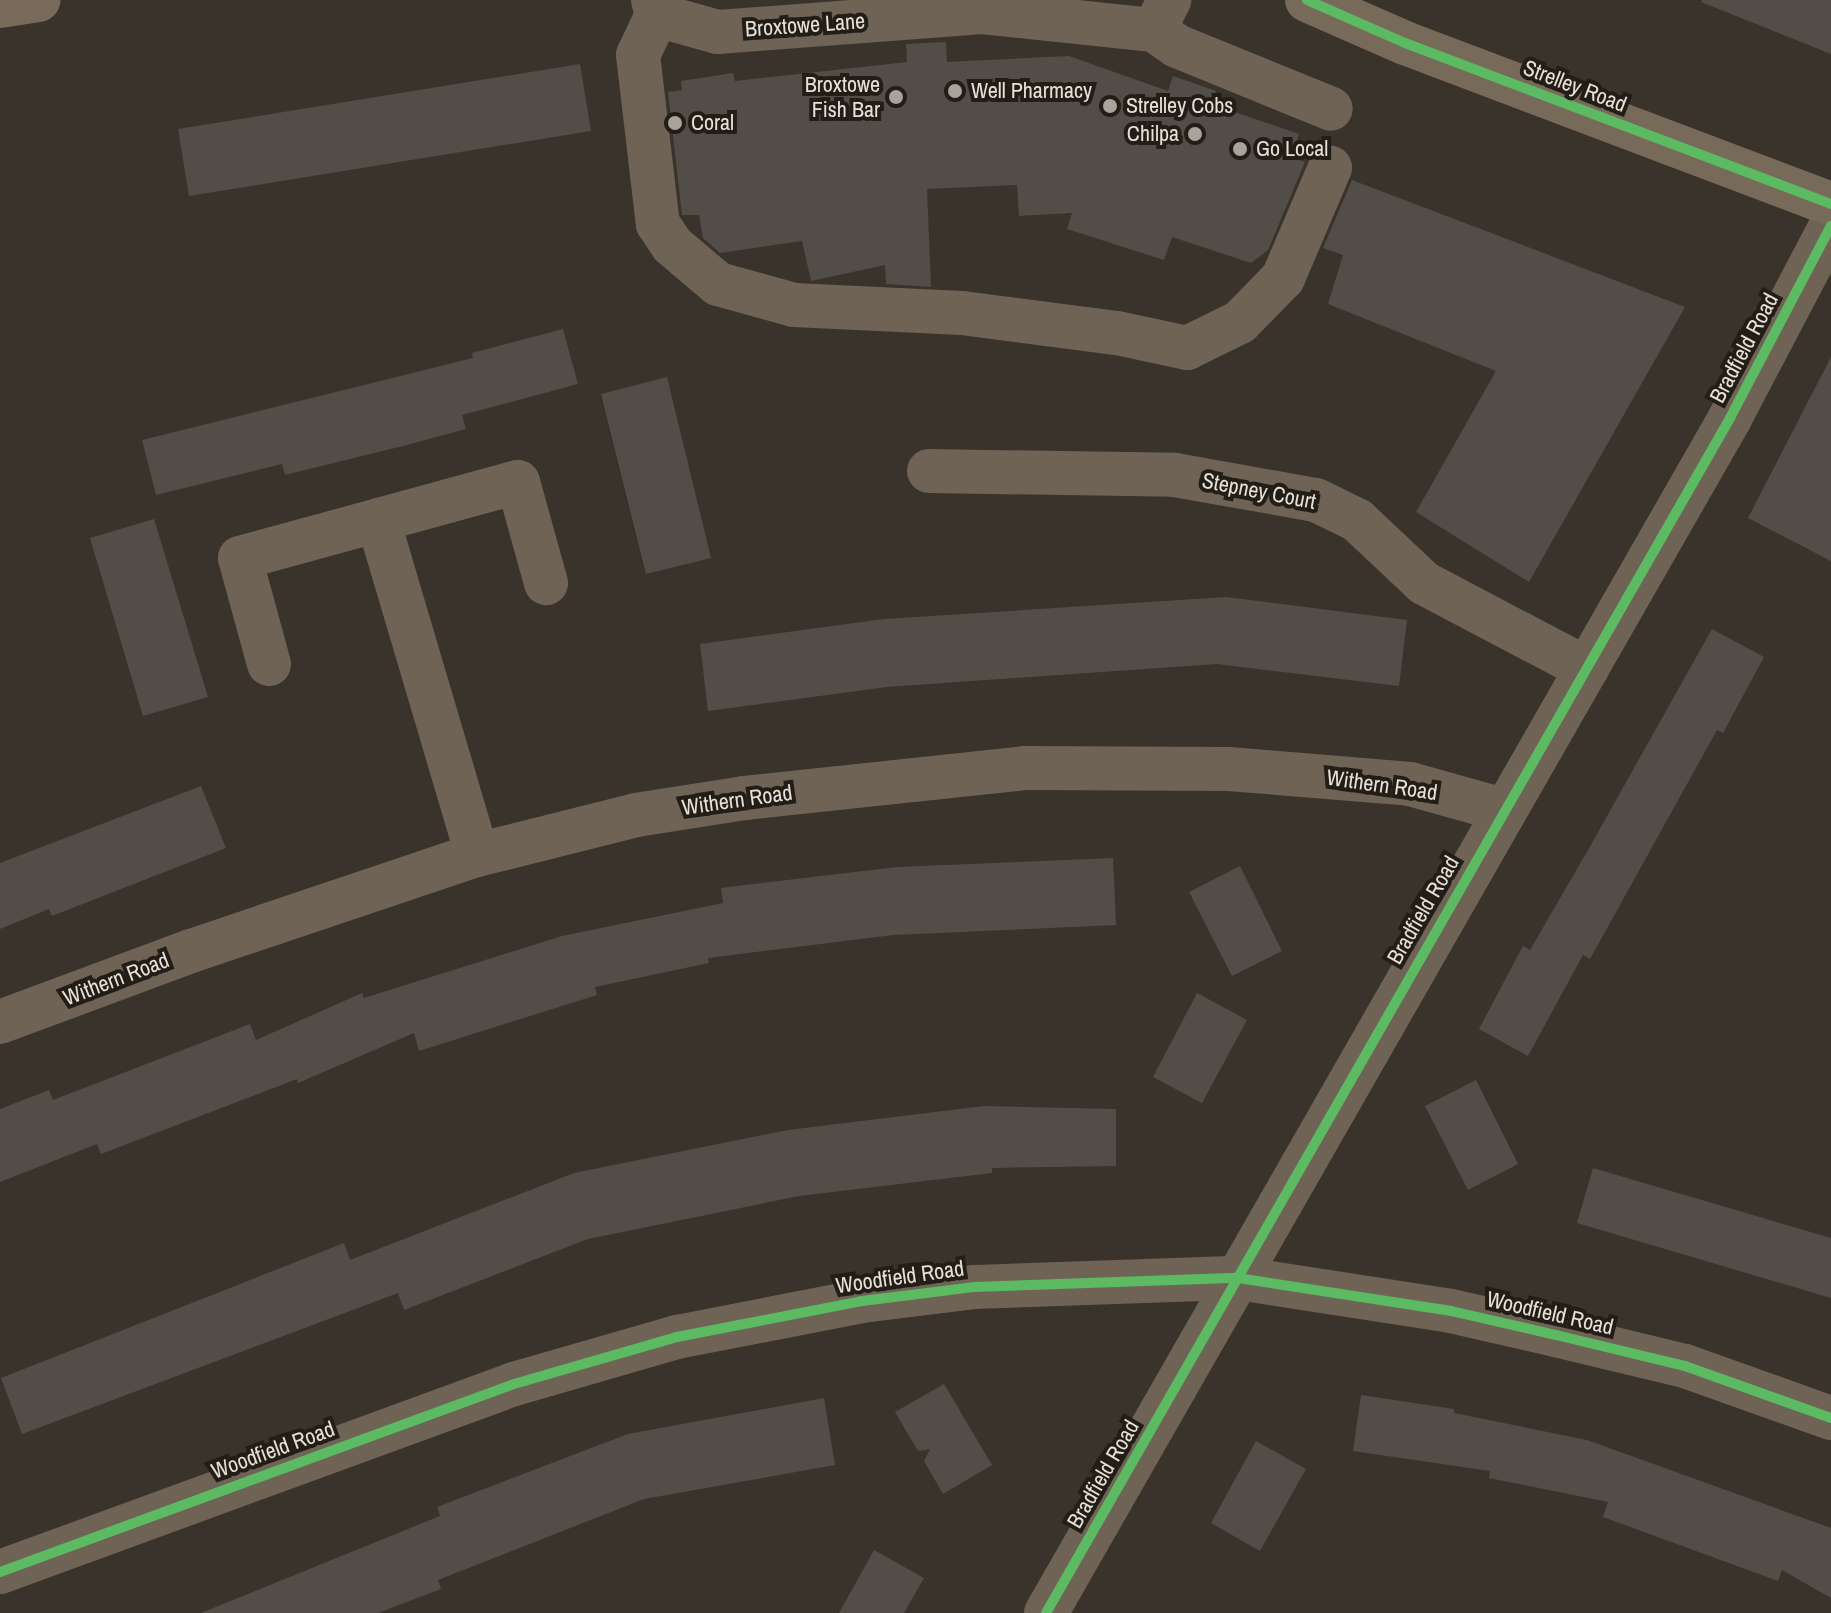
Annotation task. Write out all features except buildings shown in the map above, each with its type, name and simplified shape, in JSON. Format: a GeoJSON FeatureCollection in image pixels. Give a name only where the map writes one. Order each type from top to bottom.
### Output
{"type":"FeatureCollection","features":[{"type":"Feature","properties":{"kind":"main road"},"geometry":{"type":"LineString","coordinates":[[0,6],[39,0]]}},
{"type":"Feature","properties":{"kind":"main road","name":"Strelley Road"},"geometry":{"type":"LineString","coordinates":[[1307,0],[1405,43],[1831,204]]}},
{"type":"Feature","properties":{"kind":"street","name":"Broxtowe Lane"},"geometry":{"type":"LineString","coordinates":[[655,8],[718,32],[982,12],[1065,24],[1162,15]]}},
{"type":"Feature","properties":{"kind":"street"},"geometry":{"type":"LineString","coordinates":[[655,8],[638,55],[658,224],[672,245],[718,284],[794,305],[962,313],[1187,348],[1240,322],[1283,278],[1330,168]]}},
{"type":"Feature","properties":{"kind":"street"},"geometry":{"type":"LineString","coordinates":[[1162,15],[1177,46],[1331,109]]}},
{"type":"Feature","properties":{"kind":"street","name":"Bradfield Road"},"geometry":{"type":"LineString","coordinates":[[1046,1613],[1730,418],[1831,226]]}},
{"type":"Feature","properties":{"kind":"street","name":"Stepney Court"},"geometry":{"type":"LineString","coordinates":[[929,471],[1175,475],[1316,500],[1357,520],[1424,583],[1587,669]]}},
{"type":"Feature","properties":{"kind":"street"},"geometry":{"type":"LineString","coordinates":[[269,664],[240,558],[518,482],[546,583]]}},
{"type":"Feature","properties":{"kind":"street"},"geometry":{"type":"LineString","coordinates":[[378,520],[477,855]]}},
{"type":"Feature","properties":{"kind":"street","name":"Withern Road"},"geometry":{"type":"LineString","coordinates":[[0,1022],[191,951],[477,855],[636,815],[881,780],[1024,768],[1229,769],[1410,784],[1503,810]]}},
{"type":"Feature","properties":{"kind":"street","name":"Woodfield Road"},"geometry":{"type":"LineString","coordinates":[[0,1572],[514,1384],[677,1337],[862,1301],[975,1287],[1238,1278],[1451,1311],[1541,1331],[1685,1366],[1831,1418]]}},
{"type":"Feature","properties":{"kind":"cycle path"},"geometry":{"type":"LineString","coordinates":[[1307,0],[1405,43],[1831,204]]}},
{"type":"Feature","properties":{"kind":"cycle path"},"geometry":{"type":"LineString","coordinates":[[1046,1613],[1730,418],[1831,226]]}},
{"type":"Feature","properties":{"kind":"cycle path"},"geometry":{"type":"LineString","coordinates":[[0,1572],[514,1384],[677,1337],[862,1301],[975,1287],[1238,1278],[1451,1311],[1556,1335],[1685,1366],[1831,1418]]}},
{"type":"Feature","properties":{"kind":"place","name":"Well Pharmacy"},"geometry":{"type":"Point","coordinates":[955,91]}},
{"type":"Feature","properties":{"kind":"place","name":"Broxtowe Fish Bar"},"geometry":{"type":"Point","coordinates":[896,97]}},
{"type":"Feature","properties":{"kind":"place","name":"Strelley Cobs"},"geometry":{"type":"Point","coordinates":[1110,106]}},
{"type":"Feature","properties":{"kind":"place","name":"Coral"},"geometry":{"type":"Point","coordinates":[675,123]}},
{"type":"Feature","properties":{"kind":"place","name":"Chilpa"},"geometry":{"type":"Point","coordinates":[1195,134]}},
{"type":"Feature","properties":{"kind":"place","name":"Go Local"},"geometry":{"type":"Point","coordinates":[1240,149]}}]}
